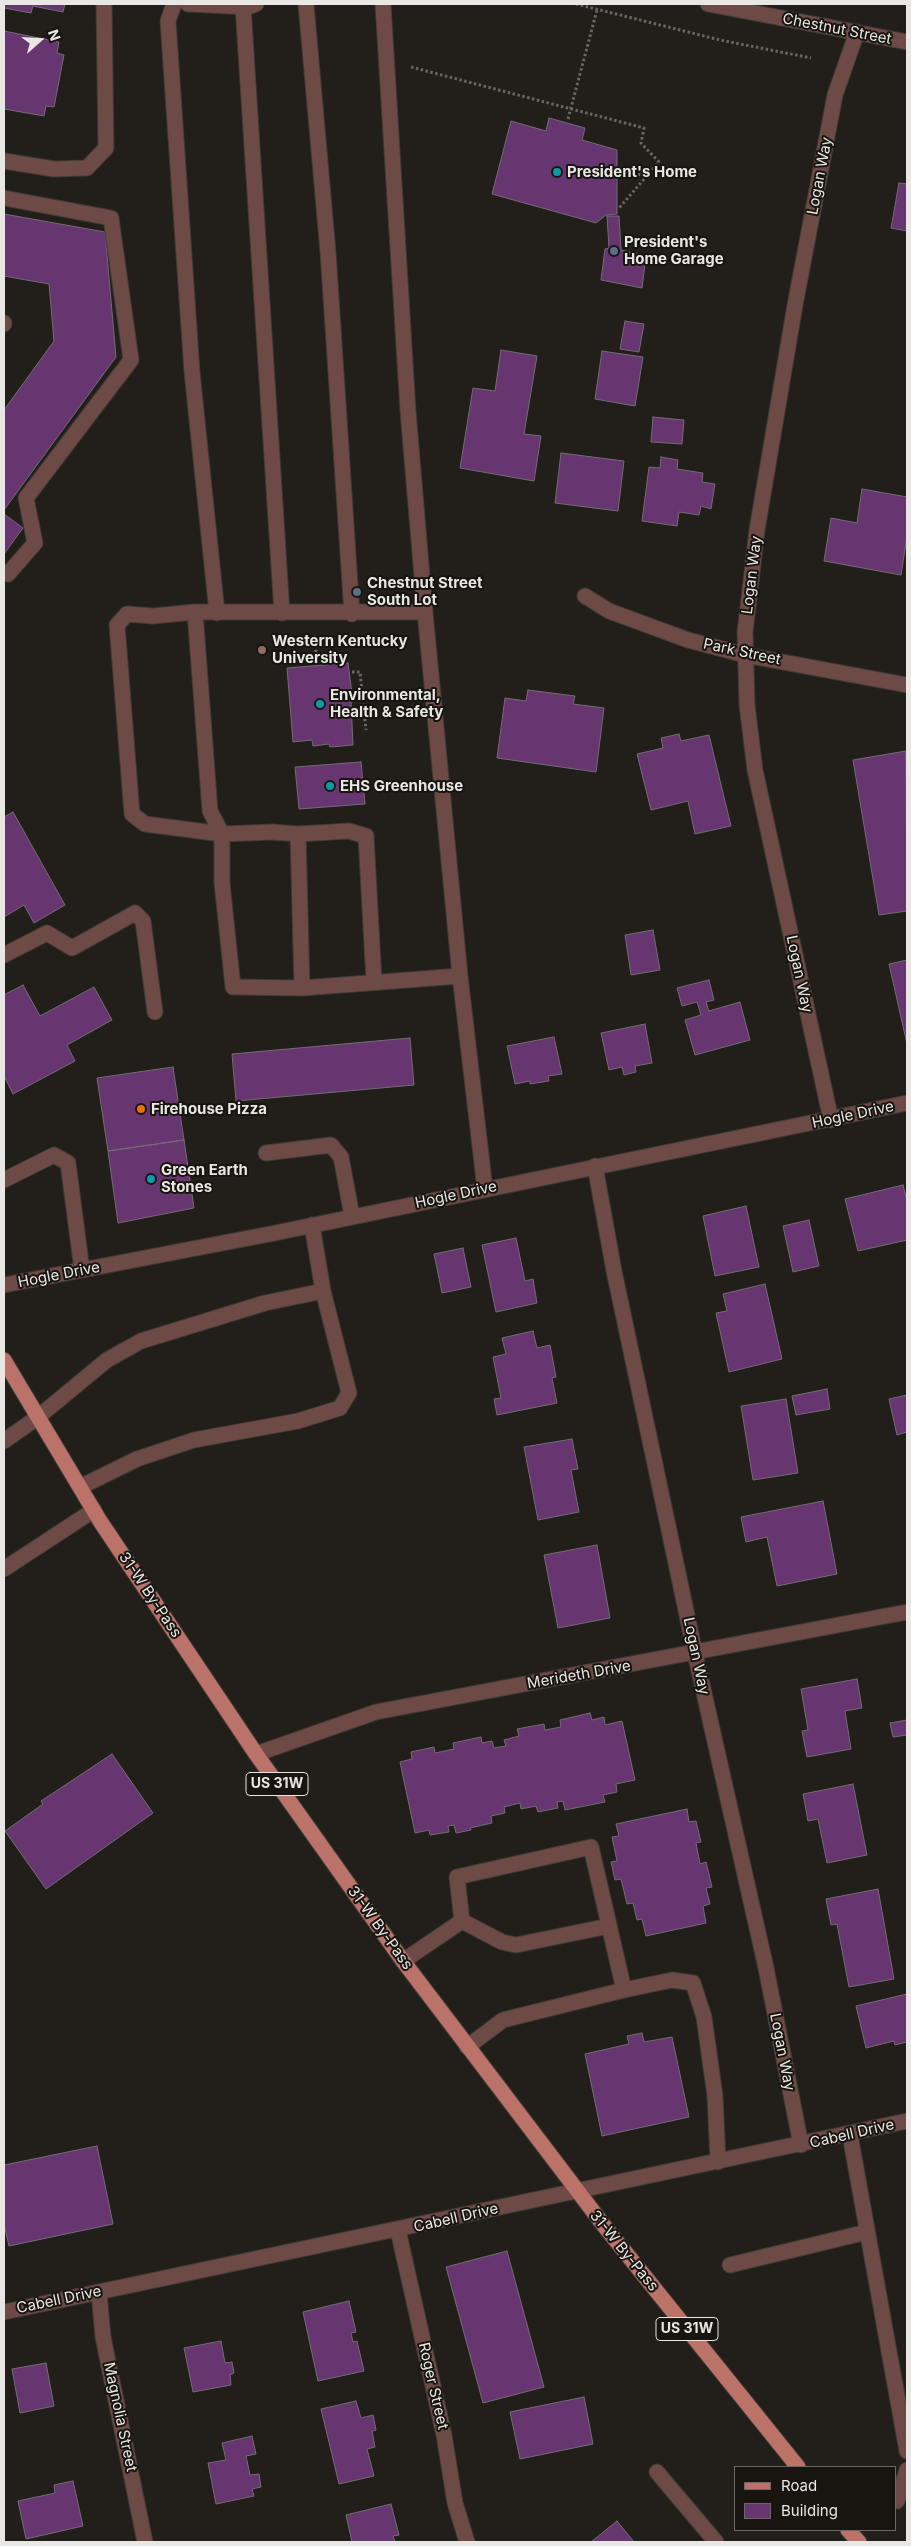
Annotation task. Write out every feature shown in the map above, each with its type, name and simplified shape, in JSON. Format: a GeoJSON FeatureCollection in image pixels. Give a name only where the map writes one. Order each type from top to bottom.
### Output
{"type":"FeatureCollection","features":[{"type":"Feature","properties":{"kind":"main road","name":"31-W By-Pass"},"geometry":{"type":"LineString","coordinates":[[4,1360],[94,1510],[256,1754],[403,1961],[577,2191],[797,2466]]}},
{"type":"Feature","properties":{"kind":"main road"},"geometry":{"type":"LineString","coordinates":[[849,2531],[859,2542]]}},
{"type":"Feature","properties":{"kind":"street"},"geometry":{"type":"LineString","coordinates":[[4,161],[54,169],[88,168],[106,148],[104,4]]}},
{"type":"Feature","properties":{"kind":"street"},"geometry":{"type":"LineString","coordinates":[[174,4],[168,20],[190,343],[217,613]]}},
{"type":"Feature","properties":{"kind":"street"},"geometry":{"type":"LineString","coordinates":[[188,4],[249,5],[282,613]]}},
{"type":"Feature","properties":{"kind":"street"},"geometry":{"type":"LineString","coordinates":[[306,4],[329,262],[352,614]]}},
{"type":"Feature","properties":{"kind":"street"},"geometry":{"type":"LineString","coordinates":[[383,4],[408,411],[425,612],[460,976],[485,1189]]}},
{"type":"Feature","properties":{"kind":"street","name":"Chestnut Street"},"geometry":{"type":"LineString","coordinates":[[708,4],[907,42]]}},
{"type":"Feature","properties":{"kind":"street","name":"Logan Way"},"geometry":{"type":"LineString","coordinates":[[831,1120],[755,770],[747,705],[745,654],[748,601],[757,530],[795,305],[835,96],[857,32]]}},
{"type":"Feature","properties":{"kind":"street"},"geometry":{"type":"LineString","coordinates":[[4,198],[111,218],[131,360],[26,498],[35,543],[8,574],[4,572]]}},
{"type":"Feature","properties":{"kind":"street","name":"Park Street"},"geometry":{"type":"LineString","coordinates":[[585,596],[609,611],[661,632],[745,654],[907,684]]}},
{"type":"Feature","properties":{"kind":"street"},"geometry":{"type":"LineString","coordinates":[[195,612],[210,811],[222,834],[222,884],[233,987],[302,988],[460,976]]}},
{"type":"Feature","properties":{"kind":"street"},"geometry":{"type":"LineString","coordinates":[[374,982],[366,836],[349,831],[298,834],[272,832],[222,834],[145,824],[132,814],[117,625],[127,614],[153,616],[195,612],[352,614],[425,612]]}},
{"type":"Feature","properties":{"kind":"street"},"geometry":{"type":"LineString","coordinates":[[298,834],[302,988]]}},
{"type":"Feature","properties":{"kind":"street"},"geometry":{"type":"LineString","coordinates":[[4,955],[47,933],[72,948],[135,913],[143,921],[155,1012]]}},
{"type":"Feature","properties":{"kind":"street","name":"Hogle Drive"},"geometry":{"type":"LineString","coordinates":[[4,1285],[312,1225],[907,1103]]}},
{"type":"Feature","properties":{"kind":"street"},"geometry":{"type":"LineString","coordinates":[[266,1153],[331,1145],[341,1157],[352,1216]]}},
{"type":"Feature","properties":{"kind":"street"},"geometry":{"type":"LineString","coordinates":[[4,1180],[54,1156],[68,1163],[82,1270]]}},
{"type":"Feature","properties":{"kind":"street","name":"Logan Way"},"geometry":{"type":"LineString","coordinates":[[595,1166],[614,1271],[695,1653],[766,1968],[801,2145]]}},
{"type":"Feature","properties":{"kind":"street"},"geometry":{"type":"LineString","coordinates":[[80,1487],[137,1459],[194,1440],[298,1421],[340,1408],[349,1393],[323,1291],[312,1225]]}},
{"type":"Feature","properties":{"kind":"street"},"geometry":{"type":"LineString","coordinates":[[4,1441],[38,1417],[107,1360],[140,1341],[265,1303],[323,1291]]}},
{"type":"Feature","properties":{"kind":"street"},"geometry":{"type":"LineString","coordinates":[[4,1569],[94,1510]]}},
{"type":"Feature","properties":{"kind":"street","name":"Merideth Drive"},"geometry":{"type":"LineString","coordinates":[[256,1754],[376,1712],[907,1612]]}},
{"type":"Feature","properties":{"kind":"street"},"geometry":{"type":"LineString","coordinates":[[462,1921],[457,1877],[591,1847],[624,1990]]}},
{"type":"Feature","properties":{"kind":"street"},"geometry":{"type":"LineString","coordinates":[[403,1961],[462,1921]]}},
{"type":"Feature","properties":{"kind":"street"},"geometry":{"type":"LineString","coordinates":[[462,1921],[502,1942],[516,1945],[609,1926]]}},
{"type":"Feature","properties":{"kind":"street"},"geometry":{"type":"LineString","coordinates":[[467,2047],[503,2020],[672,1980],[693,1983],[704,2017],[714,2096],[718,2162]]}},
{"type":"Feature","properties":{"kind":"street","name":"Cabell Drive"},"geometry":{"type":"LineString","coordinates":[[4,2312],[850,2135],[907,2121]]}},
{"type":"Feature","properties":{"kind":"street"},"geometry":{"type":"LineString","coordinates":[[850,2135],[907,2451]]}},
{"type":"Feature","properties":{"kind":"street","name":"Roger Street"},"geometry":{"type":"LineString","coordinates":[[398,2230],[444,2435],[455,2502],[467,2542]]}},
{"type":"Feature","properties":{"kind":"street"},"geometry":{"type":"LineString","coordinates":[[730,2265],[867,2232]]}},
{"type":"Feature","properties":{"kind":"street","name":"Magnolia Street"},"geometry":{"type":"LineString","coordinates":[[99,2292],[103,2337],[145,2542]]}},
{"type":"Feature","properties":{"kind":"street"},"geometry":{"type":"LineString","coordinates":[[897,2501],[907,2470]]}},
{"type":"Feature","properties":{"kind":"street"},"geometry":{"type":"LineString","coordinates":[[657,2472],[716,2542]]}},
{"type":"Feature","properties":{"kind":"path"},"geometry":{"type":"LineString","coordinates":[[576,4],[720,40],[811,58]]}},
{"type":"Feature","properties":{"kind":"path"},"geometry":{"type":"LineString","coordinates":[[568,119],[597,10]]}},
{"type":"Feature","properties":{"kind":"path"},"geometry":{"type":"LineString","coordinates":[[411,68],[644,128],[641,143],[659,162],[619,208]]}},
{"type":"Feature","properties":{"kind":"path"},"geometry":{"type":"LineString","coordinates":[[619,168],[647,177]]}},
{"type":"Feature","properties":{"kind":"path"},"geometry":{"type":"LineString","coordinates":[[313,629],[317,661]]}},
{"type":"Feature","properties":{"kind":"path"},"geometry":{"type":"LineString","coordinates":[[352,672],[360,672],[366,730]]}},
{"type":"Feature","properties":{"kind":"building"},"geometry":{"type":"Polygon","coordinates":[[[4,4],[65,4],[63,12],[33,6],[31,13],[4,8],[4,4]]]}},
{"type":"Feature","properties":{"kind":"building"},"geometry":{"type":"Polygon","coordinates":[[[4,31],[59,42],[57,53],[64,55],[54,107],[46,106],[44,116],[4,109],[4,31]]]}},
{"type":"Feature","properties":{"kind":"building","name":"President's Home"},"geometry":{"type":"Polygon","coordinates":[[[549,118],[585,128],[582,140],[617,150],[617,214],[606,215],[596,223],[492,194],[511,121],[546,131],[549,118]]]}},
{"type":"Feature","properties":{"kind":"building"},"geometry":{"type":"Polygon","coordinates":[[[899,183],[907,184],[907,231],[891,228],[899,183]]]}},
{"type":"Feature","properties":{"kind":"building"},"geometry":{"type":"Polygon","coordinates":[[[4,214],[105,232],[116,357],[4,510],[4,410],[54,341],[49,284],[4,276],[4,214]]]}},
{"type":"Feature","properties":{"kind":"building","name":"President's Home Garage"},"geometry":{"type":"Polygon","coordinates":[[[607,216],[619,216],[621,250],[646,256],[642,288],[601,280],[605,249],[609,248],[607,216]]]}},
{"type":"Feature","properties":{"kind":"building"},"geometry":{"type":"Polygon","coordinates":[[[625,321],[644,324],[639,352],[620,349],[625,321]]]}},
{"type":"Feature","properties":{"kind":"building"},"geometry":{"type":"Polygon","coordinates":[[[501,350],[537,356],[524,434],[541,436],[534,481],[460,468],[473,388],[495,391],[501,350]]]}},
{"type":"Feature","properties":{"kind":"building"},"geometry":{"type":"Polygon","coordinates":[[[602,351],[643,357],[635,406],[595,399],[602,351]]]}},
{"type":"Feature","properties":{"kind":"building"},"geometry":{"type":"Polygon","coordinates":[[[653,417],[684,420],[682,444],[651,442],[653,417]]]}},
{"type":"Feature","properties":{"kind":"building"},"geometry":{"type":"Polygon","coordinates":[[[561,453],[624,461],[618,511],[555,503],[561,453]]]}},
{"type":"Feature","properties":{"kind":"building"},"geometry":{"type":"Polygon","coordinates":[[[661,457],[678,460],[677,469],[703,473],[702,482],[715,484],[711,509],[701,506],[699,515],[679,512],[677,526],[642,521],[649,467],[660,468],[661,457]]]}},
{"type":"Feature","properties":{"kind":"building"},"geometry":{"type":"Polygon","coordinates":[[[862,489],[907,497],[907,536],[901,575],[824,561],[831,518],[857,523],[862,489]]]}},
{"type":"Feature","properties":{"kind":"building"},"geometry":{"type":"Polygon","coordinates":[[[4,514],[23,528],[4,554],[4,514]]]}},
{"type":"Feature","properties":{"kind":"building","name":"Environmental, Health & Safety"},"geometry":{"type":"Polygon","coordinates":[[[348,663],[353,702],[351,702],[353,745],[330,747],[329,744],[313,746],[312,740],[293,742],[287,668],[348,663]]]}},
{"type":"Feature","properties":{"kind":"building"},"geometry":{"type":"Polygon","coordinates":[[[528,690],[575,696],[573,704],[604,708],[596,772],[497,758],[505,698],[526,701],[528,690]]]}},
{"type":"Feature","properties":{"kind":"building"},"geometry":{"type":"Polygon","coordinates":[[[679,734],[681,741],[709,735],[731,826],[695,834],[688,801],[651,810],[637,754],[663,748],[661,738],[679,734]]]}},
{"type":"Feature","properties":{"kind":"building"},"geometry":{"type":"Polygon","coordinates":[[[906,751],[907,911],[879,915],[853,760],[906,751]]]}},
{"type":"Feature","properties":{"kind":"building","name":"EHS Greenhouse"},"geometry":{"type":"Polygon","coordinates":[[[361,762],[365,804],[299,809],[295,767],[361,762]]]}},
{"type":"Feature","properties":{"kind":"building"},"geometry":{"type":"Polygon","coordinates":[[[13,812],[65,905],[34,923],[24,905],[4,917],[4,817],[13,812]]]}},
{"type":"Feature","properties":{"kind":"building"},"geometry":{"type":"Polygon","coordinates":[[[653,930],[660,970],[631,975],[625,935],[653,930]]]}},
{"type":"Feature","properties":{"kind":"building"},"geometry":{"type":"Polygon","coordinates":[[[907,960],[907,1044],[889,964],[907,960]]]}},
{"type":"Feature","properties":{"kind":"building"},"geometry":{"type":"Polygon","coordinates":[[[709,980],[714,1000],[706,1002],[709,1011],[740,1002],[750,1040],[695,1055],[685,1020],[701,1015],[697,1002],[682,1006],[677,988],[709,980]]]}},
{"type":"Feature","properties":{"kind":"building"},"geometry":{"type":"Polygon","coordinates":[[[23,985],[40,1016],[94,987],[112,1020],[67,1045],[75,1061],[13,1094],[4,1076],[4,995],[23,985]]]}},
{"type":"Feature","properties":{"kind":"building"},"geometry":{"type":"Polygon","coordinates":[[[645,1024],[652,1063],[635,1066],[636,1072],[624,1075],[622,1067],[609,1070],[601,1033],[645,1024]]]}},
{"type":"Feature","properties":{"kind":"building"},"geometry":{"type":"Polygon","coordinates":[[[554,1037],[562,1074],[548,1076],[549,1081],[530,1084],[530,1081],[515,1084],[507,1046],[554,1037]]]}},
{"type":"Feature","properties":{"kind":"building"},"geometry":{"type":"Polygon","coordinates":[[[410,1038],[414,1085],[236,1101],[232,1054],[410,1038]]]}},
{"type":"Feature","properties":{"kind":"building","name":"Firehouse Pizza"},"geometry":{"type":"Polygon","coordinates":[[[173,1067],[184,1140],[108,1151],[97,1078],[173,1067]]]}},
{"type":"Feature","properties":{"kind":"building","name":"Green Earth Stones"},"geometry":{"type":"Polygon","coordinates":[[[184,1140],[194,1208],[118,1223],[108,1151],[184,1140]]]}},
{"type":"Feature","properties":{"kind":"building"},"geometry":{"type":"Polygon","coordinates":[[[903,1185],[907,1201],[907,1240],[858,1251],[845,1199],[903,1185]]]}},
{"type":"Feature","properties":{"kind":"building"},"geometry":{"type":"Polygon","coordinates":[[[746,1206],[759,1267],[715,1276],[703,1216],[746,1206]]]}},
{"type":"Feature","properties":{"kind":"building"},"geometry":{"type":"Polygon","coordinates":[[[809,1220],[819,1266],[793,1272],[783,1226],[809,1220]]]}},
{"type":"Feature","properties":{"kind":"building"},"geometry":{"type":"Polygon","coordinates":[[[516,1238],[525,1281],[533,1279],[537,1303],[496,1312],[482,1245],[516,1238]]]}},
{"type":"Feature","properties":{"kind":"building"},"geometry":{"type":"Polygon","coordinates":[[[463,1248],[471,1287],[442,1293],[434,1254],[463,1248]]]}},
{"type":"Feature","properties":{"kind":"building"},"geometry":{"type":"Polygon","coordinates":[[[765,1284],[782,1359],[729,1372],[716,1313],[727,1311],[723,1294],[765,1284]]]}},
{"type":"Feature","properties":{"kind":"building"},"geometry":{"type":"Polygon","coordinates":[[[533,1331],[537,1348],[550,1345],[556,1377],[552,1378],[557,1403],[497,1415],[494,1399],[501,1398],[493,1357],[506,1354],[502,1338],[533,1331]]]}},
{"type":"Feature","properties":{"kind":"building"},"geometry":{"type":"Polygon","coordinates":[[[827,1389],[830,1409],[796,1415],[792,1396],[827,1389]]]}},
{"type":"Feature","properties":{"kind":"building"},"geometry":{"type":"Polygon","coordinates":[[[907,1395],[907,1432],[897,1435],[889,1399],[907,1395]]]}},
{"type":"Feature","properties":{"kind":"building"},"geometry":{"type":"Polygon","coordinates":[[[786,1399],[798,1473],[753,1480],[741,1406],[786,1399]]]}},
{"type":"Feature","properties":{"kind":"building"},"geometry":{"type":"Polygon","coordinates":[[[572,1439],[578,1469],[571,1470],[579,1512],[538,1520],[524,1447],[572,1439]]]}},
{"type":"Feature","properties":{"kind":"building"},"geometry":{"type":"Polygon","coordinates":[[[823,1501],[837,1574],[777,1586],[767,1537],[746,1542],[741,1517],[823,1501]]]}},
{"type":"Feature","properties":{"kind":"building"},"geometry":{"type":"Polygon","coordinates":[[[597,1545],[610,1618],[558,1628],[544,1555],[597,1545]]]}},
{"type":"Feature","properties":{"kind":"building"},"geometry":{"type":"Polygon","coordinates":[[[857,1679],[862,1708],[845,1711],[851,1749],[807,1757],[802,1731],[808,1730],[801,1689],[857,1679]]]}},
{"type":"Feature","properties":{"kind":"building"},"geometry":{"type":"Polygon","coordinates":[[[590,1713],[592,1720],[604,1717],[605,1725],[622,1721],[635,1780],[616,1784],[617,1792],[603,1795],[605,1802],[565,1810],[563,1801],[557,1802],[558,1808],[538,1812],[536,1806],[521,1809],[520,1803],[504,1807],[505,1813],[491,1816],[492,1823],[470,1828],[471,1830],[456,1833],[454,1825],[448,1826],[449,1832],[430,1835],[429,1830],[415,1833],[400,1762],[412,1759],[411,1752],[434,1747],[435,1753],[454,1749],[453,1743],[481,1737],[482,1743],[492,1741],[494,1748],[506,1746],[504,1740],[519,1736],[517,1729],[544,1724],[545,1730],[561,1727],[560,1720],[590,1713]]]}},
{"type":"Feature","properties":{"kind":"building"},"geometry":{"type":"Polygon","coordinates":[[[907,1720],[907,1735],[893,1737],[890,1723],[907,1720]]]}},
{"type":"Feature","properties":{"kind":"building"},"geometry":{"type":"Polygon","coordinates":[[[112,1754],[153,1813],[46,1889],[5,1831],[43,1804],[41,1801],[112,1754]]]}},
{"type":"Feature","properties":{"kind":"building"},"geometry":{"type":"Polygon","coordinates":[[[853,1784],[867,1855],[827,1863],[818,1819],[808,1821],[803,1794],[853,1784]]]}},
{"type":"Feature","properties":{"kind":"building"},"geometry":{"type":"Polygon","coordinates":[[[687,1809],[689,1822],[696,1821],[701,1842],[696,1843],[700,1864],[706,1862],[712,1887],[706,1888],[710,1904],[703,1906],[706,1923],[646,1936],[642,1919],[637,1920],[633,1903],[627,1904],[621,1879],[615,1880],[611,1862],[617,1861],[612,1837],[619,1836],[616,1824],[687,1809]]]}},
{"type":"Feature","properties":{"kind":"building"},"geometry":{"type":"Polygon","coordinates":[[[878,1889],[894,1979],[849,1987],[837,1924],[831,1925],[826,1899],[878,1889]]]}},
{"type":"Feature","properties":{"kind":"building"},"geometry":{"type":"Polygon","coordinates":[[[907,1994],[907,2042],[895,2045],[894,2041],[866,2048],[856,2006],[907,1994]]]}},
{"type":"Feature","properties":{"kind":"building"},"geometry":{"type":"Polygon","coordinates":[[[642,2033],[644,2042],[672,2037],[689,2117],[602,2136],[585,2054],[629,2044],[627,2036],[642,2033]]]}},
{"type":"Feature","properties":{"kind":"building"},"geometry":{"type":"Polygon","coordinates":[[[97,2146],[113,2224],[9,2246],[4,2224],[4,2165],[97,2146]]]}},
{"type":"Feature","properties":{"kind":"building"},"geometry":{"type":"Polygon","coordinates":[[[507,2251],[544,2387],[483,2403],[446,2267],[507,2251]]]}},
{"type":"Feature","properties":{"kind":"building"},"geometry":{"type":"Polygon","coordinates":[[[349,2301],[356,2332],[351,2333],[353,2342],[357,2341],[364,2371],[318,2381],[303,2312],[349,2301]]]}},
{"type":"Feature","properties":{"kind":"building"},"geometry":{"type":"Polygon","coordinates":[[[221,2341],[225,2363],[232,2362],[234,2373],[230,2375],[231,2385],[193,2392],[184,2348],[221,2341]]]}},
{"type":"Feature","properties":{"kind":"building"},"geometry":{"type":"Polygon","coordinates":[[[46,2363],[54,2406],[20,2413],[12,2369],[46,2363]]]}},
{"type":"Feature","properties":{"kind":"building"},"geometry":{"type":"Polygon","coordinates":[[[584,2397],[593,2444],[520,2459],[510,2412],[584,2397]]]}},
{"type":"Feature","properties":{"kind":"building"},"geometry":{"type":"Polygon","coordinates":[[[356,2401],[361,2418],[373,2415],[376,2430],[372,2431],[375,2447],[367,2449],[374,2476],[339,2484],[321,2409],[356,2401]]]}},
{"type":"Feature","properties":{"kind":"building"},"geometry":{"type":"Polygon","coordinates":[[[252,2436],[256,2454],[246,2456],[250,2475],[259,2474],[261,2487],[252,2489],[254,2496],[216,2504],[208,2463],[226,2460],[222,2443],[252,2436]]]}},
{"type":"Feature","properties":{"kind":"building"},"geometry":{"type":"Polygon","coordinates":[[[73,2481],[83,2526],[26,2539],[18,2501],[55,2493],[54,2485],[73,2481]]]}},
{"type":"Feature","properties":{"kind":"building"},"geometry":{"type":"Polygon","coordinates":[[[391,2504],[399,2535],[393,2536],[395,2542],[352,2542],[346,2515],[391,2504]]]}},
{"type":"Feature","properties":{"kind":"building"},"geometry":{"type":"Polygon","coordinates":[[[617,2521],[634,2542],[591,2542],[617,2521]]]}},
{"type":"Feature","properties":{"kind":"place","name":"President's Home"},"geometry":{"type":"Point","coordinates":[557,172]}},
{"type":"Feature","properties":{"kind":"place","name":"President's Home Garage"},"geometry":{"type":"Point","coordinates":[614,251]}},
{"type":"Feature","properties":{"kind":"place","name":"Chestnut Street South Lot"},"geometry":{"type":"Point","coordinates":[357,592]}},
{"type":"Feature","properties":{"kind":"place","name":"Western Kentucky University"},"geometry":{"type":"Point","coordinates":[262,650]}},
{"type":"Feature","properties":{"kind":"place","name":"Environmental, Health & Safety"},"geometry":{"type":"Point","coordinates":[320,704]}},
{"type":"Feature","properties":{"kind":"place","name":"EHS Greenhouse"},"geometry":{"type":"Point","coordinates":[330,786]}},
{"type":"Feature","properties":{"kind":"place","name":"Firehouse Pizza"},"geometry":{"type":"Point","coordinates":[141,1109]}},
{"type":"Feature","properties":{"kind":"place","name":"Green Earth Stones"},"geometry":{"type":"Point","coordinates":[151,1179]}}]}
